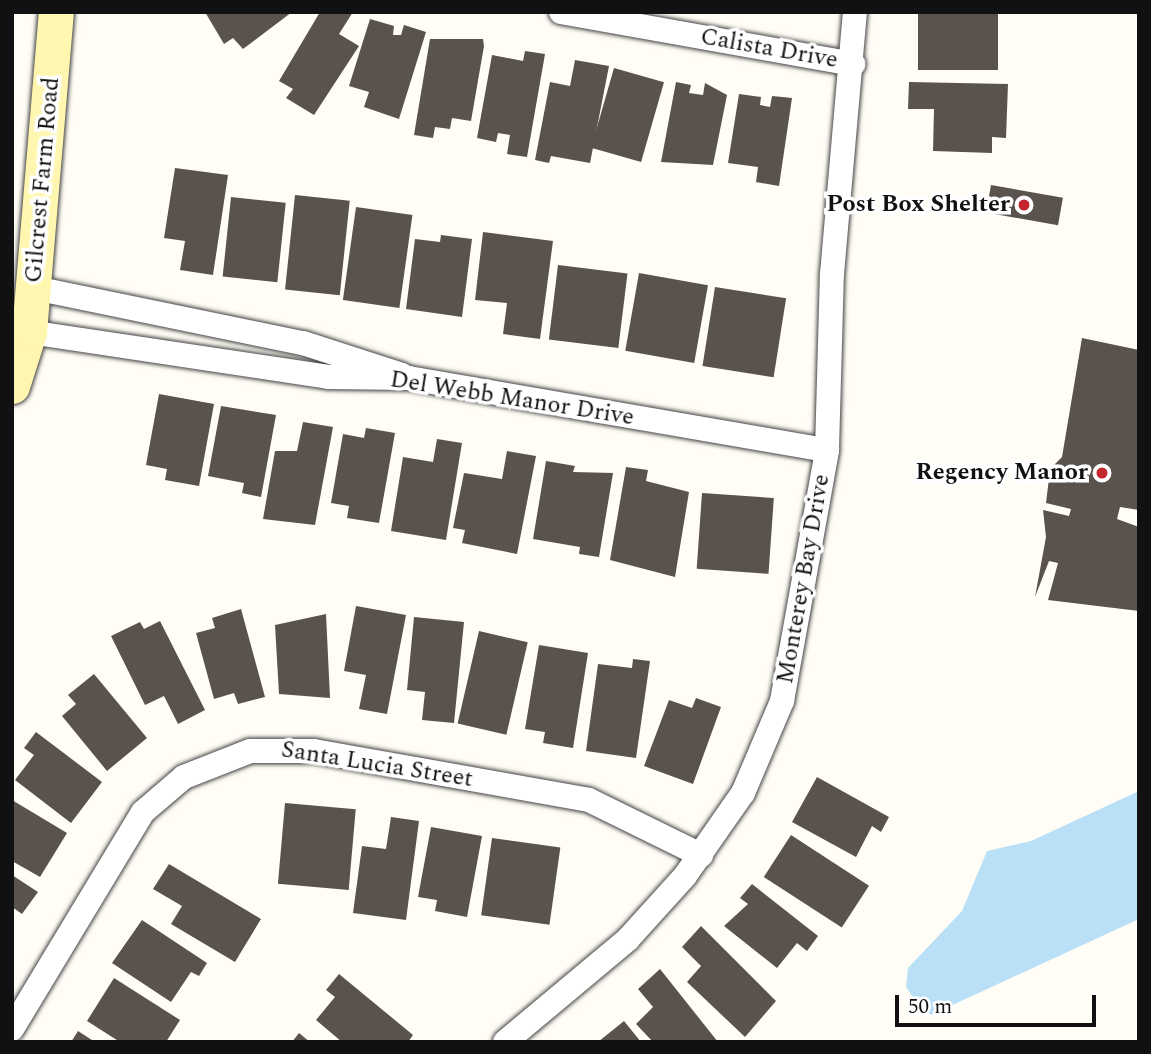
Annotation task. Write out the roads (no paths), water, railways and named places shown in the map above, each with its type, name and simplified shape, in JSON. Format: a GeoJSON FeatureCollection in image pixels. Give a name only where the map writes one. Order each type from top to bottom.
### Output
{"type":"FeatureCollection","features":[{"type":"Feature","properties":{"kind":"main road","name":"Gilcrest Farm Road"},"geometry":{"type":"LineString","coordinates":[[12,386],[29,332],[56,12]]}},
{"type":"Feature","properties":{"kind":"street","name":"Calista Drive"},"geometry":{"type":"LineString","coordinates":[[561,12],[853,64]]}},
{"type":"Feature","properties":{"kind":"street","name":"Monterey Bay Drive"},"geometry":{"type":"LineString","coordinates":[[505,1042],[628,939],[701,855],[743,793],[782,701],[827,450],[832,274],[853,64],[855,12]]}},
{"type":"Feature","properties":{"kind":"street"},"geometry":{"type":"LineString","coordinates":[[34,288],[303,343],[379,362],[409,378]]}},
{"type":"Feature","properties":{"kind":"street","name":"Del Webb Manor Drive"},"geometry":{"type":"LineString","coordinates":[[29,332],[329,377],[409,378],[827,450]]}},
{"type":"Feature","properties":{"kind":"street","name":"Santa Lucia Street"},"geometry":{"type":"LineString","coordinates":[[12,1029],[143,812],[184,776],[250,751],[314,751],[589,800],[701,855]]}},
{"type":"Feature","properties":{"kind":"water"},"geometry":{"type":"Polygon","coordinates":[[[1139,791],[1139,919],[931,1015],[919,1006],[906,987],[908,968],[962,911],[987,851],[1031,841],[1139,791]]]}},
{"type":"Feature","properties":{"kind":"place","name":"Post Box Shelter"},"geometry":{"type":"Point","coordinates":[1024,205]}},
{"type":"Feature","properties":{"kind":"place","name":"Regency Manor"},"geometry":{"type":"Point","coordinates":[1102,473]}}]}
